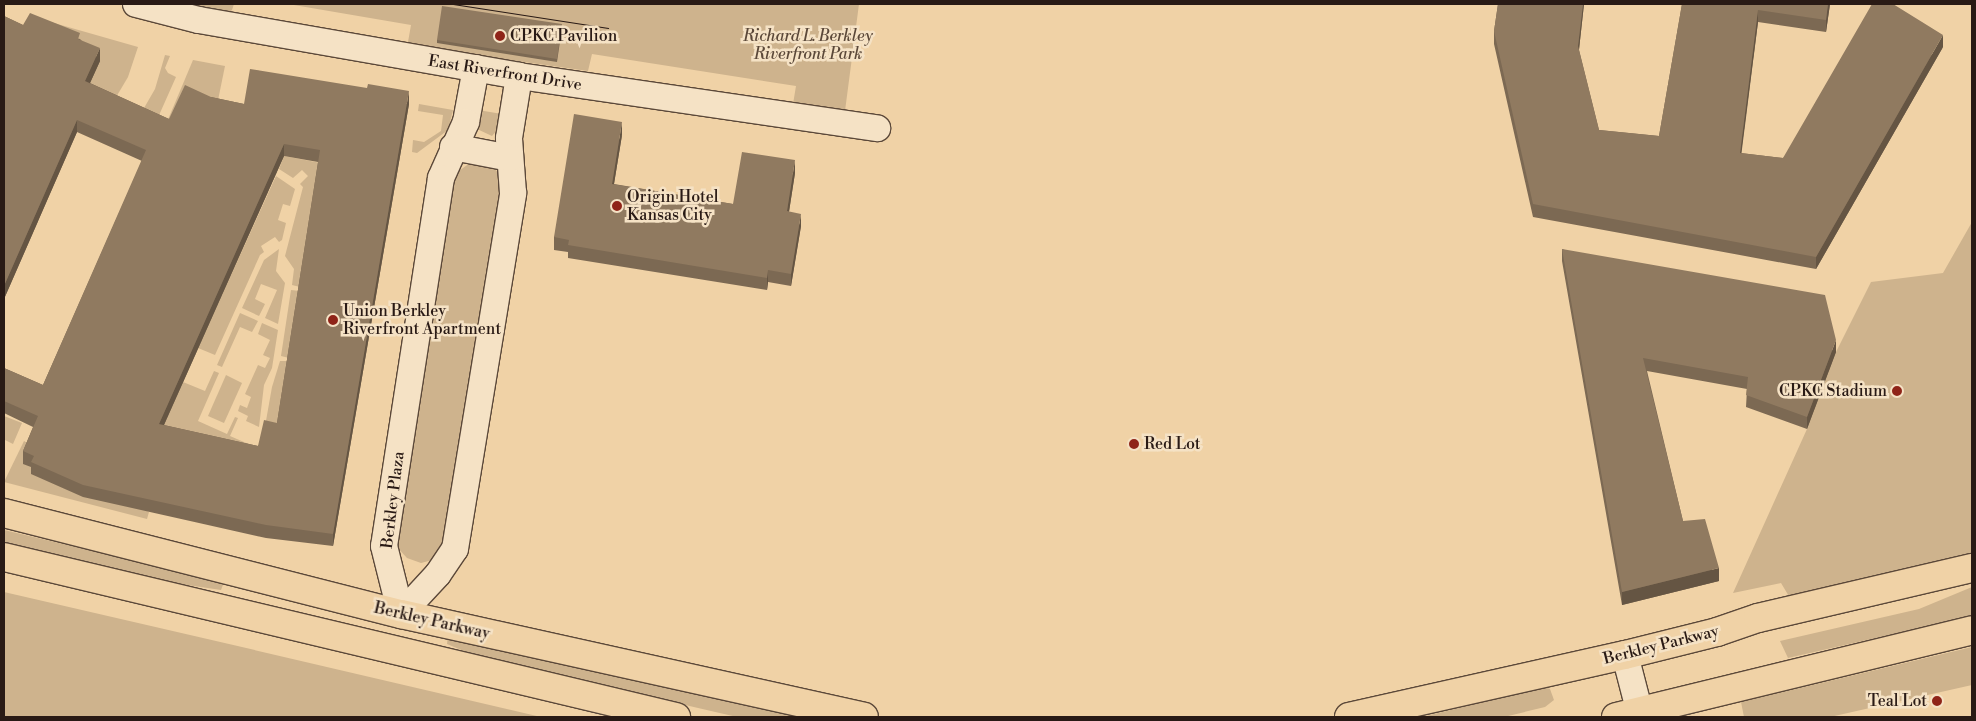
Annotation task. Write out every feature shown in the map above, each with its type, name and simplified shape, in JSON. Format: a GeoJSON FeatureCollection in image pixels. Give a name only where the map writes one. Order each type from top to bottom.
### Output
{"type":"FeatureCollection","features":[{"type":"Feature","properties":{"kind":"main road","name":"Berkley Parkway"},"geometry":{"type":"LineString","coordinates":[[4,513],[401,614],[864,717]]}},
{"type":"Feature","properties":{"kind":"main road"},"geometry":{"type":"LineString","coordinates":[[4,557],[395,652],[676,717]]}},
{"type":"Feature","properties":{"kind":"main road","name":"Berkley Parkway"},"geometry":{"type":"LineString","coordinates":[[1349,717],[1625,656],[1716,632],[1758,618],[1972,568]]}},
{"type":"Feature","properties":{"kind":"main road"},"geometry":{"type":"LineString","coordinates":[[1632,715],[1972,630]]}},
{"type":"Feature","properties":{"kind":"street","name":"East Riverfront Drive"},"geometry":{"type":"LineString","coordinates":[[136,4],[199,20],[520,76],[877,128]]}},
{"type":"Feature","properties":{"kind":"street","name":"Berkley Plaza"},"geometry":{"type":"LineString","coordinates":[[401,614],[384,546],[441,178],[453,147],[466,122],[476,68]]}},
{"type":"Feature","properties":{"kind":"street"},"geometry":{"type":"LineString","coordinates":[[395,652],[401,614],[438,574],[455,549],[513,193],[509,138],[520,76]]}},
{"type":"Feature","properties":{"kind":"street"},"geometry":{"type":"LineString","coordinates":[[453,147],[510,158]]}},
{"type":"Feature","properties":{"kind":"street"},"geometry":{"type":"LineString","coordinates":[[1625,656],[1632,715]]}},
{"type":"Feature","properties":{"kind":"green space"},"geometry":{"type":"Polygon","coordinates":[[[190,4],[234,4],[232,10],[228,13],[190,4]]]}},
{"type":"Feature","properties":{"kind":"green space","name":"Richard L. Berkley Riverfront Park"},"geometry":{"type":"Polygon","coordinates":[[[288,4],[859,4],[845,111],[793,104],[796,86],[592,54],[588,71],[412,46],[408,42],[411,25],[288,4]]]}},
{"type":"Feature","properties":{"kind":"green space"},"geometry":{"type":"Polygon","coordinates":[[[33,17],[138,47],[128,77],[112,104],[86,92],[33,17]]]}},
{"type":"Feature","properties":{"kind":"green space"},"geometry":{"type":"Polygon","coordinates":[[[165,55],[170,56],[165,68],[168,73],[176,77],[156,122],[140,115],[155,89],[165,55]]]}},
{"type":"Feature","properties":{"kind":"green space"},"geometry":{"type":"Polygon","coordinates":[[[193,60],[225,66],[216,110],[164,129],[193,60]]]}},
{"type":"Feature","properties":{"kind":"green space"},"geometry":{"type":"Polygon","coordinates":[[[419,104],[453,110],[448,130],[417,153],[412,152],[413,140],[424,142],[441,131],[443,115],[418,111],[419,104]]]}},
{"type":"Feature","properties":{"kind":"green space"},"geometry":{"type":"Polygon","coordinates":[[[478,110],[502,114],[498,129],[492,136],[477,129],[478,110]]]}},
{"type":"Feature","properties":{"kind":"green space"},"geometry":{"type":"Polygon","coordinates":[[[284,156],[326,164],[300,287],[292,285],[294,269],[285,256],[303,187],[300,184],[308,176],[302,170],[293,178],[279,169],[284,156]]]}},
{"type":"Feature","properties":{"kind":"green space"},"geometry":{"type":"Polygon","coordinates":[[[470,163],[492,166],[502,177],[446,547],[436,559],[421,563],[407,558],[396,546],[451,184],[456,173],[470,163]]]}},
{"type":"Feature","properties":{"kind":"green space"},"geometry":{"type":"Polygon","coordinates":[[[276,176],[295,189],[290,206],[283,204],[278,220],[286,223],[282,240],[279,242],[275,237],[261,246],[264,252],[260,255],[215,355],[198,348],[276,176]]]}},
{"type":"Feature","properties":{"kind":"green space","name":"CPKC Stadium"},"geometry":{"type":"Polygon","coordinates":[[[1972,222],[1972,554],[1790,598],[1781,583],[1733,593],[1807,429],[1836,352],[1871,282],[1943,273],[1972,222]]]}},
{"type":"Feature","properties":{"kind":"green space"},"geometry":{"type":"Polygon","coordinates":[[[279,249],[276,271],[285,283],[278,324],[265,318],[277,290],[261,284],[255,299],[265,304],[259,316],[242,308],[264,260],[279,249]]]}},
{"type":"Feature","properties":{"kind":"green space"},"geometry":{"type":"Polygon","coordinates":[[[291,290],[300,291],[289,358],[281,356],[291,290]]]}},
{"type":"Feature","properties":{"kind":"green space"},"geometry":{"type":"Polygon","coordinates":[[[240,313],[258,321],[252,332],[240,327],[222,367],[217,365],[240,313]]]}},
{"type":"Feature","properties":{"kind":"green space"},"geometry":{"type":"Polygon","coordinates":[[[262,323],[278,330],[272,368],[264,385],[259,427],[246,421],[248,416],[238,411],[240,405],[247,408],[251,397],[245,394],[258,365],[265,368],[270,358],[263,355],[270,340],[258,334],[262,323]]]}},
{"type":"Feature","properties":{"kind":"green space"},"geometry":{"type":"Polygon","coordinates":[[[280,361],[288,361],[277,435],[264,432],[272,387],[280,361]]]}},
{"type":"Feature","properties":{"kind":"green space"},"geometry":{"type":"Polygon","coordinates":[[[214,371],[219,373],[198,421],[227,434],[235,417],[238,418],[230,436],[260,449],[176,443],[159,419],[166,420],[183,382],[205,391],[214,371]]]}},
{"type":"Feature","properties":{"kind":"green space"},"geometry":{"type":"Polygon","coordinates":[[[226,375],[242,383],[224,423],[208,416],[226,375]]]}},
{"type":"Feature","properties":{"kind":"green space"},"geometry":{"type":"Polygon","coordinates":[[[4,416],[22,423],[13,444],[5,440],[4,443],[4,416]]]}},
{"type":"Feature","properties":{"kind":"green space"},"geometry":{"type":"Polygon","coordinates":[[[24,441],[149,512],[147,519],[4,482],[24,441]]]}},
{"type":"Feature","properties":{"kind":"green space"},"geometry":{"type":"Polygon","coordinates":[[[4,530],[224,582],[221,590],[147,579],[4,546],[4,530]]]}},
{"type":"Feature","properties":{"kind":"green space"},"geometry":{"type":"Polygon","coordinates":[[[1972,587],[1972,616],[1788,658],[1780,641],[1919,609],[1972,587]]]}},
{"type":"Feature","properties":{"kind":"green space"},"geometry":{"type":"Polygon","coordinates":[[[4,592],[216,641],[541,717],[4,717],[4,592]]]}},
{"type":"Feature","properties":{"kind":"green space"},"geometry":{"type":"Polygon","coordinates":[[[448,635],[800,717],[737,717],[478,657],[447,644],[448,635]]]}},
{"type":"Feature","properties":{"kind":"green space"},"geometry":{"type":"Polygon","coordinates":[[[1972,647],[1972,685],[1830,717],[1744,717],[1741,702],[1972,647]]]}},
{"type":"Feature","properties":{"kind":"green space"},"geometry":{"type":"Polygon","coordinates":[[[1544,687],[1550,689],[1554,700],[1545,707],[1504,717],[1422,717],[1544,687]]]}},
{"type":"Feature","properties":{"kind":"building"},"geometry":{"type":"Polygon","coordinates":[[[1498,4],[1583,4],[1578,46],[1599,130],[1659,136],[1682,4],[1828,4],[1826,20],[1758,10],[1740,153],[1783,158],[1872,4],[1893,4],[1943,35],[1816,257],[1533,204],[1494,31],[1498,4]]]}},
{"type":"Feature","properties":{"kind":"building","name":"CPKC Pavilion"},"geometry":{"type":"Polygon","coordinates":[[[442,6],[562,24],[557,59],[437,40],[442,6]]]}},
{"type":"Feature","properties":{"kind":"building"},"geometry":{"type":"Polygon","coordinates":[[[30,13],[80,33],[78,39],[100,48],[85,81],[169,119],[185,85],[211,97],[244,104],[250,69],[367,88],[368,84],[409,91],[333,534],[266,525],[83,485],[31,462],[34,456],[23,451],[38,416],[4,401],[4,368],[43,385],[146,150],[77,120],[4,286],[4,16],[23,25],[30,13]],[[284,144],[159,424],[258,446],[264,420],[277,423],[320,150],[284,144]]]}},
{"type":"Feature","properties":{"kind":"building","name":"Origin Hotel Kansas City"},"geometry":{"type":"Polygon","coordinates":[[[574,114],[622,122],[612,184],[733,204],[742,152],[795,160],[787,211],[801,214],[791,274],[768,270],[767,278],[568,245],[569,240],[554,237],[574,114]]]}},
{"type":"Feature","properties":{"kind":"building"},"geometry":{"type":"Polygon","coordinates":[[[1562,249],[1825,295],[1836,340],[1807,417],[1746,395],[1748,377],[1643,358],[1683,521],[1705,519],[1719,568],[1622,592],[1562,249]]]}},
{"type":"Feature","properties":{"kind":"tram line"},"geometry":{"type":"LineString","coordinates":[[453,4],[608,28]]}},
{"type":"Feature","properties":{"kind":"place","name":"CPKC Pavilion"},"geometry":{"type":"Point","coordinates":[500,36]}},
{"type":"Feature","properties":{"kind":"place","name":"Origin Hotel Kansas City"},"geometry":{"type":"Point","coordinates":[617,206]}},
{"type":"Feature","properties":{"kind":"place","name":"Union Berkley Riverfront Apartment"},"geometry":{"type":"Point","coordinates":[333,320]}},
{"type":"Feature","properties":{"kind":"place","name":"CPKC Stadium"},"geometry":{"type":"Point","coordinates":[1897,391]}},
{"type":"Feature","properties":{"kind":"place","name":"Red Lot"},"geometry":{"type":"Point","coordinates":[1134,444]}},
{"type":"Feature","properties":{"kind":"place","name":"Teal Lot"},"geometry":{"type":"Point","coordinates":[1937,701]}}]}
